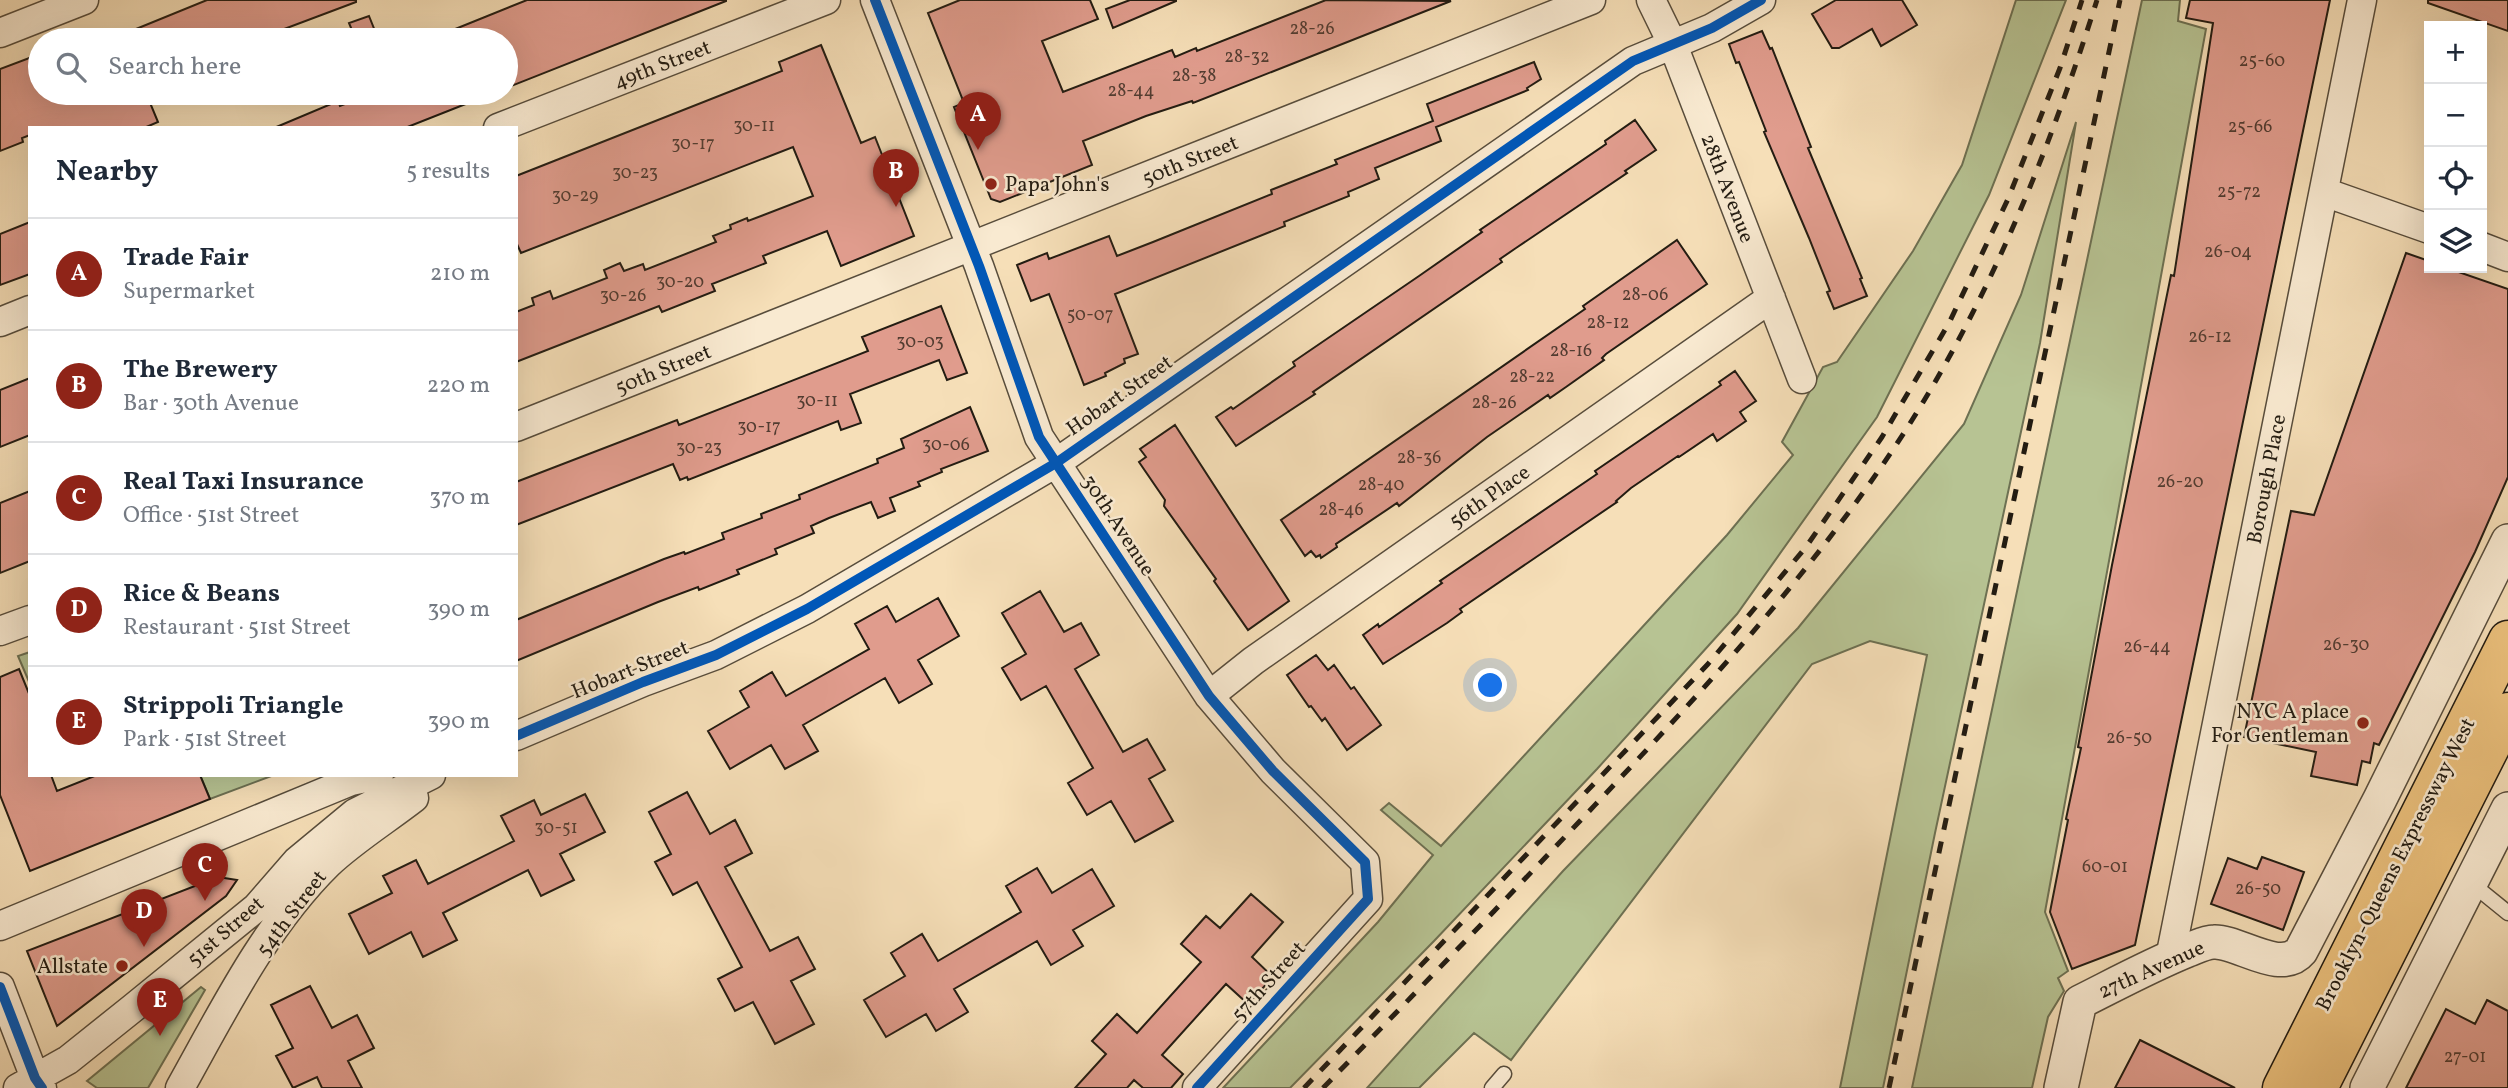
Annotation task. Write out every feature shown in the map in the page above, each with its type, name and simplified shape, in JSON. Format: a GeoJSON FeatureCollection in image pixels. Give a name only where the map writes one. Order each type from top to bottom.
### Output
{"type":"FeatureCollection","features":[{"type":"Feature","properties":{"kind":"highway","name":"Brooklyn-Queens Expressway West"},"geometry":{"type":"LineString","coordinates":[[2283,1088],[2508,640]]}},
{"type":"Feature","properties":{"kind":"highway","name":"Brooklyn-Queens Expressway West"},"geometry":{"type":"LineString","coordinates":[[2318,1088],[2508,712]]}},
{"type":"Feature","properties":{"kind":"street"},"geometry":{"type":"LineString","coordinates":[[0,33],[84,0]]}},
{"type":"Feature","properties":{"kind":"street","name":"49th Street"},"geometry":{"type":"LineString","coordinates":[[503,126],[826,0]]}},
{"type":"Feature","properties":{"kind":"street","name":"30th Avenue"},"geometry":{"type":"LineString","coordinates":[[875,0],[971,247],[1039,437],[1209,696],[1273,771],[1365,862],[1368,899]]}},
{"type":"Feature","properties":{"kind":"street","name":"50th Street"},"geometry":{"type":"LineString","coordinates":[[518,426],[1591,0]]}},
{"type":"Feature","properties":{"kind":"street","name":"28th Avenue"},"geometry":{"type":"LineString","coordinates":[[1651,0],[1673,45],[1802,379]]}},
{"type":"Feature","properties":{"kind":"street"},"geometry":{"type":"LineString","coordinates":[[1673,45],[1712,28],[1761,0]]}},
{"type":"Feature","properties":{"kind":"street","name":"Borough Place"},"geometry":{"type":"LineString","coordinates":[[2170,958],[2362,0]]}},
{"type":"Feature","properties":{"kind":"street","name":"Hobart Street"},"geometry":{"type":"LineString","coordinates":[[518,735],[643,682],[716,655],[807,609],[1056,463],[1633,61],[1673,45]]}},
{"type":"Feature","properties":{"kind":"street"},"geometry":{"type":"LineString","coordinates":[[2324,192],[2424,227]]}},
{"type":"Feature","properties":{"kind":"street"},"geometry":{"type":"LineString","coordinates":[[2487,249],[2508,257]]}},
{"type":"Feature","properties":{"kind":"street","name":"56th Place"},"geometry":{"type":"LineString","coordinates":[[1209,696],[1253,661],[1771,298]]}},
{"type":"Feature","properties":{"kind":"street"},"geometry":{"type":"LineString","coordinates":[[0,322],[28,311]]}},
{"type":"Feature","properties":{"kind":"street","name":"Brooklyn-Queens Expressway West"},"geometry":{"type":"LineString","coordinates":[[2263,957],[2291,958],[2301,951],[2380,800],[2508,541]]}},
{"type":"Feature","properties":{"kind":"street"},"geometry":{"type":"LineString","coordinates":[[0,632],[28,621]]}},
{"type":"Feature","properties":{"kind":"street"},"geometry":{"type":"LineString","coordinates":[[0,926],[351,781],[370,777]]}},
{"type":"Feature","properties":{"kind":"street","name":"51st Street"},"geometry":{"type":"LineString","coordinates":[[32,1085],[68,1060],[257,907],[297,860],[355,813],[427,777]]}},
{"type":"Feature","properties":{"kind":"street","name":"54th Street"},"geometry":{"type":"LineString","coordinates":[[180,1088],[227,1004],[280,921],[329,863],[441,777]]}},
{"type":"Feature","properties":{"kind":"street"},"geometry":{"type":"LineString","coordinates":[[2367,1088],[2508,809]]}},
{"type":"Feature","properties":{"kind":"street","name":"57th Street"},"geometry":{"type":"LineString","coordinates":[[1197,1088],[1368,899]]}},
{"type":"Feature","properties":{"kind":"street","name":"27th Avenue"},"geometry":{"type":"LineString","coordinates":[[2062,1088],[2080,1002],[2170,958],[2212,942],[2263,957]]}},
{"type":"Feature","properties":{"kind":"street"},"geometry":{"type":"LineString","coordinates":[[0,987],[32,1085]]}},
{"type":"Feature","properties":{"kind":"lane"},"geometry":{"type":"LineString","coordinates":[[2471,883],[2508,913]]}},
{"type":"Feature","properties":{"kind":"lane"},"geometry":{"type":"LineString","coordinates":[[1492,1088],[1504,1073]]}},
{"type":"Feature","properties":{"kind":"green space"},"geometry":{"type":"Polygon","coordinates":[[[2016,0],[2066,0],[1989,195],[1877,417],[1737,614],[1597,769],[1290,1088],[1223,1088],[1378,922],[1433,855],[1381,810],[1389,803],[1441,846],[1727,535],[1793,455],[1782,442],[1823,367],[1837,362],[1913,251],[1962,165],[2016,0]]]}},
{"type":"Feature","properties":{"kind":"green space"},"geometry":{"type":"Polygon","coordinates":[[[2142,0],[2180,0],[2178,21],[2206,29],[2045,912],[2068,971],[2058,978],[2064,991],[2048,1017],[2032,1088],[1912,1088],[2142,0]]]}},
{"type":"Feature","properties":{"kind":"green space"},"geometry":{"type":"Polygon","coordinates":[[[2076,122],[2040,343],[1883,1088],[1840,1088],[1927,655],[1870,641],[1812,664],[1511,1060],[1474,1033],[1419,1088],[1367,1088],[1563,871],[1798,628],[1964,424],[2021,295],[2076,122]]]}},
{"type":"Feature","properties":{"kind":"green space"},"geometry":{"type":"Polygon","coordinates":[[[28,653],[28,679],[18,656],[28,653]]]}},
{"type":"Feature","properties":{"kind":"green space"},"geometry":{"type":"Polygon","coordinates":[[[201,777],[269,777],[210,799],[201,777]]]}},
{"type":"Feature","properties":{"kind":"green space"},"geometry":{"type":"Polygon","coordinates":[[[201,987],[205,990],[148,1088],[97,1088],[87,1081],[201,987]]]}},
{"type":"Feature","properties":{"kind":"building"},"geometry":{"type":"Polygon","coordinates":[[[207,0],[356,0],[287,28],[138,28],[207,0]]]}},
{"type":"Feature","properties":{"kind":"building"},"geometry":{"type":"Polygon","coordinates":[[[527,0],[726,0],[518,83],[518,28],[458,28],[527,0]]]}},
{"type":"Feature","properties":{"kind":"building"},"geometry":{"type":"Polygon","coordinates":[[[960,0],[1090,0],[1098,19],[1042,41],[1063,92],[1172,50],[1175,57],[1196,48],[1197,51],[1326,0],[1451,1],[1193,103],[1192,101],[1146,116],[1083,141],[1092,165],[1000,202],[991,199],[954,107],[964,103],[928,13],[960,0]]]}},
{"type":"Feature","properties":{"kind":"building"},"geometry":{"type":"Polygon","coordinates":[[[1130,0],[1176,1],[1113,28],[1106,9],[1130,0]]]}},
{"type":"Feature","properties":{"kind":"building"},"geometry":{"type":"Polygon","coordinates":[[[1836,0],[1902,0],[1917,25],[1881,46],[1872,29],[1839,48],[1832,48],[1812,14],[1836,0]]]}},
{"type":"Feature","properties":{"kind":"building"},"geometry":{"type":"Polygon","coordinates":[[[2190,0],[2330,0],[2135,945],[2072,969],[2050,912],[2112,565],[2171,275],[2174,276],[2213,23],[2186,18],[2190,0]]]}},
{"type":"Feature","properties":{"kind":"building"},"geometry":{"type":"Polygon","coordinates":[[[2428,0],[2508,0],[2508,31],[2487,24],[2487,21],[2479,21],[2428,3],[2428,0]]]}},
{"type":"Feature","properties":{"kind":"building"},"geometry":{"type":"Polygon","coordinates":[[[369,16],[374,28],[351,28],[349,23],[369,16]]]}},
{"type":"Feature","properties":{"kind":"building"},"geometry":{"type":"Polygon","coordinates":[[[1762,31],[1770,49],[1772,48],[1811,147],[1808,148],[1867,296],[1834,309],[1827,292],[1830,291],[1809,238],[1764,132],[1766,131],[1739,62],[1736,63],[1729,44],[1762,31]]]}},
{"type":"Feature","properties":{"kind":"building"},"geometry":{"type":"Polygon","coordinates":[[[821,45],[861,143],[875,137],[914,236],[841,266],[827,231],[763,256],[766,263],[712,284],[715,291],[662,312],[659,306],[518,361],[518,311],[534,305],[532,298],[550,291],[553,299],[607,278],[604,270],[620,263],[624,271],[643,264],[645,270],[716,242],[713,236],[731,229],[730,225],[747,218],[748,221],[813,196],[793,147],[521,253],[518,246],[518,175],[782,71],[779,62],[821,45]]]}},
{"type":"Feature","properties":{"kind":"building"},"geometry":{"type":"Polygon","coordinates":[[[28,58],[28,105],[151,105],[158,122],[149,126],[28,126],[28,136],[22,138],[23,142],[0,151],[0,69],[28,58]]]}},
{"type":"Feature","properties":{"kind":"building"},"geometry":{"type":"Polygon","coordinates":[[[1534,62],[1541,79],[1527,88],[1528,90],[1436,127],[1441,141],[1375,168],[1379,179],[1348,192],[1349,196],[1284,222],[1285,226],[1115,294],[1138,354],[1124,359],[1125,363],[1105,373],[1106,376],[1084,385],[1049,294],[1031,301],[1017,265],[1047,253],[1049,259],[1109,236],[1117,256],[1153,242],[1272,194],[1271,190],[1337,164],[1335,160],[1433,121],[1427,104],[1534,62]]]}},
{"type":"Feature","properties":{"kind":"building"},"geometry":{"type":"Polygon","coordinates":[[[329,105],[463,105],[410,126],[279,126],[329,105]]]}},
{"type":"Feature","properties":{"kind":"building"},"geometry":{"type":"Polygon","coordinates":[[[1635,120],[1656,150],[1625,171],[1627,173],[1500,259],[1502,262],[1313,392],[1315,394],[1236,446],[1216,417],[1231,407],[1233,409],[1295,366],[1293,362],[1482,232],[1480,230],[1606,144],[1605,141],[1635,120]]]}},
{"type":"Feature","properties":{"kind":"building"},"geometry":{"type":"Polygon","coordinates":[[[28,223],[28,275],[0,285],[0,234],[28,223]]]}},
{"type":"Feature","properties":{"kind":"building"},"geometry":{"type":"Polygon","coordinates":[[[1677,240],[1707,284],[1606,354],[1602,358],[1604,360],[1566,387],[1550,398],[1548,395],[1487,437],[1399,506],[1397,503],[1336,544],[1337,547],[1321,558],[1311,551],[1305,556],[1281,520],[1585,309],[1583,306],[1677,240]]]}},
{"type":"Feature","properties":{"kind":"building"},"geometry":{"type":"Polygon","coordinates":[[[2406,253],[2424,259],[2424,273],[2462,273],[2508,289],[2508,477],[2475,552],[2379,745],[2374,743],[2370,763],[2362,761],[2357,785],[2311,776],[2316,752],[2244,737],[2291,511],[2314,515],[2406,253]]]}},
{"type":"Feature","properties":{"kind":"building"},"geometry":{"type":"Polygon","coordinates":[[[941,306],[967,373],[947,380],[939,360],[850,394],[861,423],[841,430],[838,421],[688,480],[687,477],[680,480],[673,464],[518,524],[518,481],[677,420],[679,425],[868,351],[862,337],[941,306]]]}},
{"type":"Feature","properties":{"kind":"building"},"geometry":{"type":"Polygon","coordinates":[[[1735,371],[1756,401],[1740,412],[1746,421],[1717,441],[1713,434],[1678,456],[1631,488],[1617,502],[1460,609],[1462,612],[1447,623],[1383,664],[1363,635],[1378,624],[1379,627],[1442,583],[1440,581],[1597,474],[1595,471],[1721,385],[1719,382],[1735,371]]]}},
{"type":"Feature","properties":{"kind":"building"},"geometry":{"type":"Polygon","coordinates":[[[28,379],[28,436],[0,447],[0,390],[28,379]]]}},
{"type":"Feature","properties":{"kind":"building"},"geometry":{"type":"Polygon","coordinates":[[[970,407],[988,451],[941,469],[942,472],[918,482],[920,486],[890,498],[895,511],[878,518],[871,502],[829,518],[811,526],[814,533],[775,549],[777,554],[737,570],[739,574],[658,602],[518,660],[518,619],[664,559],[724,539],[722,533],[762,518],[761,514],[800,499],[799,495],[878,463],[877,459],[904,448],[901,439],[970,407]]]}},
{"type":"Feature","properties":{"kind":"building"},"geometry":{"type":"Polygon","coordinates":[[[1175,425],[1289,601],[1248,630],[1214,581],[1216,579],[1164,506],[1165,500],[1139,462],[1146,457],[1140,449],[1175,425]]]}},
{"type":"Feature","properties":{"kind":"building"},"geometry":{"type":"Polygon","coordinates":[[[28,492],[28,562],[0,573],[0,503],[28,492]]]}},
{"type":"Feature","properties":{"kind":"building"},"geometry":{"type":"Polygon","coordinates":[[[1040,591],[1064,632],[1081,623],[1099,655],[1075,669],[1123,752],[1147,739],[1165,770],[1149,779],[1173,821],[1135,842],[1111,801],[1087,815],[1068,783],[1093,768],[1046,686],[1021,700],[1002,668],[1026,654],[1002,613],[1040,591]]]}},
{"type":"Feature","properties":{"kind":"building"},"geometry":{"type":"Polygon","coordinates":[[[938,598],[959,636],[918,660],[932,684],[899,703],[885,678],[803,725],[818,751],[785,769],[771,745],[730,769],[708,731],[749,707],[740,691],[772,672],[786,696],[869,649],[855,624],[887,606],[896,622],[938,598]]]}},
{"type":"Feature","properties":{"kind":"building"},"geometry":{"type":"Polygon","coordinates":[[[1316,655],[1328,670],[1334,665],[1351,689],[1354,687],[1381,725],[1347,750],[1325,718],[1322,721],[1311,706],[1309,707],[1287,675],[1316,655]]]}},
{"type":"Feature","properties":{"kind":"building"},"geometry":{"type":"Polygon","coordinates":[[[19,669],[28,691],[28,777],[52,777],[57,791],[92,777],[201,777],[210,799],[30,871],[0,795],[0,677],[19,669]]]}},
{"type":"Feature","properties":{"kind":"building"},"geometry":{"type":"Polygon","coordinates":[[[687,792],[710,834],[735,820],[752,853],[725,867],[770,951],[798,937],[815,969],[791,981],[814,1024],[775,1044],[753,1002],[735,1011],[718,979],[742,967],[697,882],[673,895],[655,862],[671,854],[649,812],[687,792]]]}},
{"type":"Feature","properties":{"kind":"building"},"geometry":{"type":"Polygon","coordinates":[[[585,794],[605,832],[560,854],[574,880],[541,896],[528,870],[443,913],[457,940],[423,957],[411,932],[369,954],[349,914],[392,893],[383,876],[416,860],[428,884],[514,841],[501,816],[534,800],[541,815],[585,794]]]}},
{"type":"Feature","properties":{"kind":"building"},"geometry":{"type":"Polygon","coordinates":[[[2262,857],[2304,872],[2283,930],[2211,904],[2228,858],[2257,869],[2262,857]]]}},
{"type":"Feature","properties":{"kind":"building"},"geometry":{"type":"Polygon","coordinates":[[[1037,868],[1052,893],[1092,869],[1114,906],[1073,930],[1083,946],[1051,965],[1037,941],[954,989],[968,1012],[936,1031],[926,1014],[886,1037],[864,1000],[905,976],[891,953],[922,934],[938,961],[1021,912],[1006,886],[1037,868]]]}},
{"type":"Feature","properties":{"kind":"building"},"geometry":{"type":"Polygon","coordinates":[[[218,877],[237,880],[226,896],[57,1026],[27,951],[218,877]]]}},
{"type":"Feature","properties":{"kind":"building"},"geometry":{"type":"Polygon","coordinates":[[[1251,894],[1283,922],[1252,957],[1273,977],[1248,1004],[1226,984],[1162,1055],[1183,1074],[1171,1088],[1143,1088],[1134,1080],[1127,1088],[1075,1088],[1106,1054],[1092,1041],[1117,1014],[1137,1033],[1201,962],[1181,944],[1206,916],[1220,928],[1251,894]]]}},
{"type":"Feature","properties":{"kind":"building"},"geometry":{"type":"Polygon","coordinates":[[[310,986],[332,1028],[357,1015],[374,1048],[348,1061],[362,1088],[322,1088],[317,1077],[293,1088],[276,1056],[293,1048],[271,1005],[310,986]]]}},
{"type":"Feature","properties":{"kind":"building"},"geometry":{"type":"Polygon","coordinates":[[[2487,1000],[2508,1011],[2508,1088],[2406,1088],[2446,1009],[2475,1024],[2487,1000]]]}},
{"type":"Feature","properties":{"kind":"building"},"geometry":{"type":"Polygon","coordinates":[[[2140,1040],[2235,1088],[2115,1088],[2140,1040]]]}},
{"type":"Feature","properties":{"kind":"railway"},"geometry":{"type":"LineString","coordinates":[[1304,1088],[1708,664],[1806,547],[1882,437],[1949,323],[2008,199],[2060,68],[2082,0]]}},
{"type":"Feature","properties":{"kind":"railway"},"geometry":{"type":"LineString","coordinates":[[1323,1088],[1697,695],[1801,574],[1866,489],[1896,445],[1958,340],[2012,230],[2058,116],[2097,0]]}},
{"type":"Feature","properties":{"kind":"railway"},"geometry":{"type":"LineString","coordinates":[[1889,1088],[2120,0]]}},
{"type":"Feature","properties":{"kind":"cycle path"},"geometry":{"type":"LineString","coordinates":[[875,0],[979,266],[1039,437],[1209,696],[1273,771],[1365,862],[1368,899],[1197,1088]]}},
{"type":"Feature","properties":{"kind":"cycle path"},"geometry":{"type":"LineString","coordinates":[[518,735],[643,682],[716,655],[807,609],[1056,463],[1633,61],[1712,28],[1761,0]]}},
{"type":"Feature","properties":{"kind":"cycle path"},"geometry":{"type":"LineString","coordinates":[[0,987],[35,1078],[42,1088]]}},
{"type":"Feature","properties":{"kind":"place","name":"Trade Fair"},"geometry":{"type":"Point","coordinates":[978,150]}},
{"type":"Feature","properties":{"kind":"place","name":"Papa John's"},"geometry":{"type":"Point","coordinates":[991,184]}},
{"type":"Feature","properties":{"kind":"place","name":"The Brewery"},"geometry":{"type":"Point","coordinates":[896,207]}},
{"type":"Feature","properties":{"kind":"place","name":"NYC A place For Gentleman"},"geometry":{"type":"Point","coordinates":[2363,723]}},
{"type":"Feature","properties":{"kind":"place","name":"Real Taxi Insurance"},"geometry":{"type":"Point","coordinates":[205,901]}},
{"type":"Feature","properties":{"kind":"place","name":"Rice & Beans"},"geometry":{"type":"Point","coordinates":[144,947]}},
{"type":"Feature","properties":{"kind":"place","name":"Allstate"},"geometry":{"type":"Point","coordinates":[122,966]}},
{"type":"Feature","properties":{"kind":"place","name":"Strippoli Triangle"},"geometry":{"type":"Point","coordinates":[160,1036]}}]}
